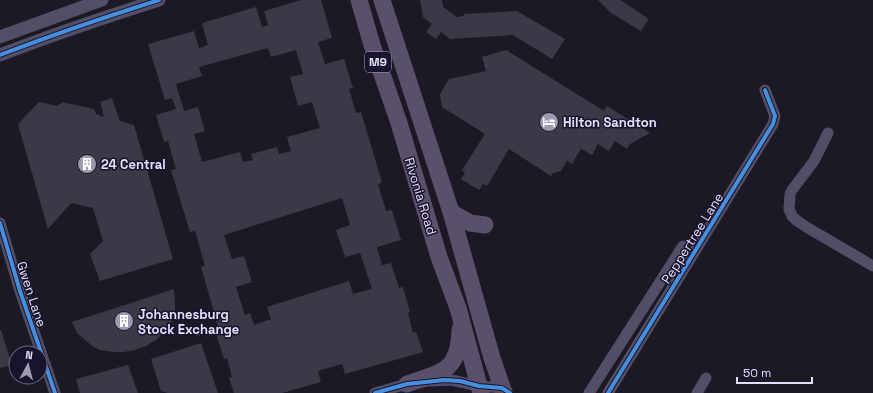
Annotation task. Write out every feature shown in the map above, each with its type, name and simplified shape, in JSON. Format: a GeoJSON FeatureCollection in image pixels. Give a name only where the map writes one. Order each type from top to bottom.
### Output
{"type":"FeatureCollection","features":[{"type":"Feature","properties":{"kind":"main road","name":"Rivonia Road"},"geometry":{"type":"LineString","coordinates":[[359,0],[372,45],[402,134],[439,257],[458,308],[480,389]]}},
{"type":"Feature","properties":{"kind":"main road","name":"Rivonia Road"},"geometry":{"type":"LineString","coordinates":[[382,0],[451,212],[490,351],[505,391]]}},
{"type":"Feature","properties":{"kind":"main road"},"geometry":{"type":"LineString","coordinates":[[402,134],[424,127]]}},
{"type":"Feature","properties":{"kind":"main road"},"geometry":{"type":"LineString","coordinates":[[451,212],[470,223],[485,225]]}},
{"type":"Feature","properties":{"kind":"main road"},"geometry":{"type":"LineString","coordinates":[[407,384],[440,372],[453,362],[460,338],[458,308]]}},
{"type":"Feature","properties":{"kind":"street"},"geometry":{"type":"LineString","coordinates":[[0,36],[102,0]]}},
{"type":"Feature","properties":{"kind":"street"},"geometry":{"type":"LineString","coordinates":[[0,55],[38,40],[159,0]]}},
{"type":"Feature","properties":{"kind":"street"},"geometry":{"type":"LineString","coordinates":[[0,32],[30,25]]}},
{"type":"Feature","properties":{"kind":"street","name":"Peppertree Lane"},"geometry":{"type":"LineString","coordinates":[[608,393],[775,121],[775,116],[765,90]]}},
{"type":"Feature","properties":{"kind":"street"},"geometry":{"type":"LineString","coordinates":[[828,133],[819,154],[792,190],[789,209],[792,216],[803,225],[873,266]]}},
{"type":"Feature","properties":{"kind":"street","name":"Gwen Lane"},"geometry":{"type":"LineString","coordinates":[[0,223],[18,284],[55,393]]}},
{"type":"Feature","properties":{"kind":"street"},"geometry":{"type":"LineString","coordinates":[[589,393],[683,246]]}},
{"type":"Feature","properties":{"kind":"street"},"geometry":{"type":"LineString","coordinates":[[697,393],[706,378]]}},
{"type":"Feature","properties":{"kind":"street"},"geometry":{"type":"LineString","coordinates":[[375,393],[407,384],[444,380],[460,382],[480,389],[505,391]]}},
{"type":"Feature","properties":{"kind":"building"},"geometry":{"type":"Polygon","coordinates":[[[301,0],[321,0],[332,38],[318,42],[325,64],[344,59],[353,88],[349,89],[356,113],[361,112],[382,182],[378,184],[386,211],[392,210],[401,240],[377,247],[382,265],[391,263],[399,288],[403,287],[410,312],[408,313],[413,333],[416,332],[423,352],[345,374],[342,364],[318,371],[321,382],[282,393],[234,393],[229,378],[232,377],[227,358],[224,359],[214,328],[218,326],[201,267],[205,266],[195,231],[190,232],[171,170],[176,169],[168,141],[164,142],[156,115],[176,109],[172,98],[165,100],[148,44],[194,31],[199,48],[208,45],[202,23],[256,7],[262,27],[268,25],[264,11],[301,0]],[[268,48],[199,67],[202,76],[176,84],[184,111],[198,107],[205,131],[194,134],[202,162],[240,152],[243,162],[253,160],[251,154],[277,147],[279,154],[291,151],[287,137],[320,128],[312,102],[298,106],[290,77],[303,74],[296,50],[271,57],[268,48]],[[342,198],[224,235],[232,259],[244,256],[252,282],[236,287],[245,315],[250,313],[254,325],[271,319],[267,307],[349,281],[353,294],[372,289],[360,253],[345,257],[336,230],[350,225],[342,198]]]}},
{"type":"Feature","properties":{"kind":"building"},"geometry":{"type":"Polygon","coordinates":[[[420,0],[442,0],[443,7],[457,17],[464,16],[464,14],[517,11],[565,39],[552,59],[513,35],[450,39],[441,32],[436,39],[426,32],[432,24],[423,17],[420,0]]]}},
{"type":"Feature","properties":{"kind":"building"},"geometry":{"type":"Polygon","coordinates":[[[598,0],[620,0],[649,19],[641,31],[611,13],[598,0]]]}},
{"type":"Feature","properties":{"kind":"building","name":"Hilton Sandton"},"geometry":{"type":"Polygon","coordinates":[[[506,50],[604,111],[607,106],[650,133],[630,144],[627,149],[615,141],[609,151],[598,144],[592,155],[581,149],[572,164],[567,161],[561,171],[553,173],[551,176],[509,149],[487,186],[483,184],[479,190],[461,179],[465,173],[462,170],[485,134],[442,107],[440,94],[449,79],[486,71],[482,57],[506,50]]]}},
{"type":"Feature","properties":{"kind":"building","name":"24 Central"},"geometry":{"type":"Polygon","coordinates":[[[112,98],[120,121],[134,125],[173,259],[100,281],[90,254],[103,241],[93,208],[71,203],[48,229],[18,124],[39,102],[58,106],[62,102],[94,109],[96,114],[104,117],[100,102],[112,98]]]}},
{"type":"Feature","properties":{"kind":"building","name":"Johannesburg Stock Exchange"},"geometry":{"type":"Polygon","coordinates":[[[174,289],[175,311],[169,327],[156,340],[135,350],[113,352],[100,350],[92,346],[77,333],[72,322],[174,289]]]}},
{"type":"Feature","properties":{"kind":"building"},"geometry":{"type":"Polygon","coordinates":[[[1,330],[8,352],[8,366],[0,368],[1,330]]]}},
{"type":"Feature","properties":{"kind":"building"},"geometry":{"type":"Polygon","coordinates":[[[201,343],[218,393],[168,393],[161,391],[151,359],[201,343]]]}},
{"type":"Feature","properties":{"kind":"building"},"geometry":{"type":"Polygon","coordinates":[[[128,365],[138,393],[80,393],[76,379],[128,365]]]}},
{"type":"Feature","properties":{"kind":"cycle path"},"geometry":{"type":"LineString","coordinates":[[0,55],[79,26],[159,0]]}},
{"type":"Feature","properties":{"kind":"cycle path"},"geometry":{"type":"LineString","coordinates":[[608,393],[773,124],[775,116],[765,90]]}},
{"type":"Feature","properties":{"kind":"cycle path"},"geometry":{"type":"LineString","coordinates":[[0,223],[20,291],[55,393]]}},
{"type":"Feature","properties":{"kind":"cycle path"},"geometry":{"type":"LineString","coordinates":[[375,393],[407,384],[444,380],[502,388],[510,393]]}},
{"type":"Feature","properties":{"kind":"place","name":"Hilton Sandton"},"geometry":{"type":"Point","coordinates":[549,122]}},
{"type":"Feature","properties":{"kind":"place","name":"24 Central"},"geometry":{"type":"Point","coordinates":[87,164]}},
{"type":"Feature","properties":{"kind":"place","name":"Johannesburg Stock Exchange"},"geometry":{"type":"Point","coordinates":[124,321]}}]}
